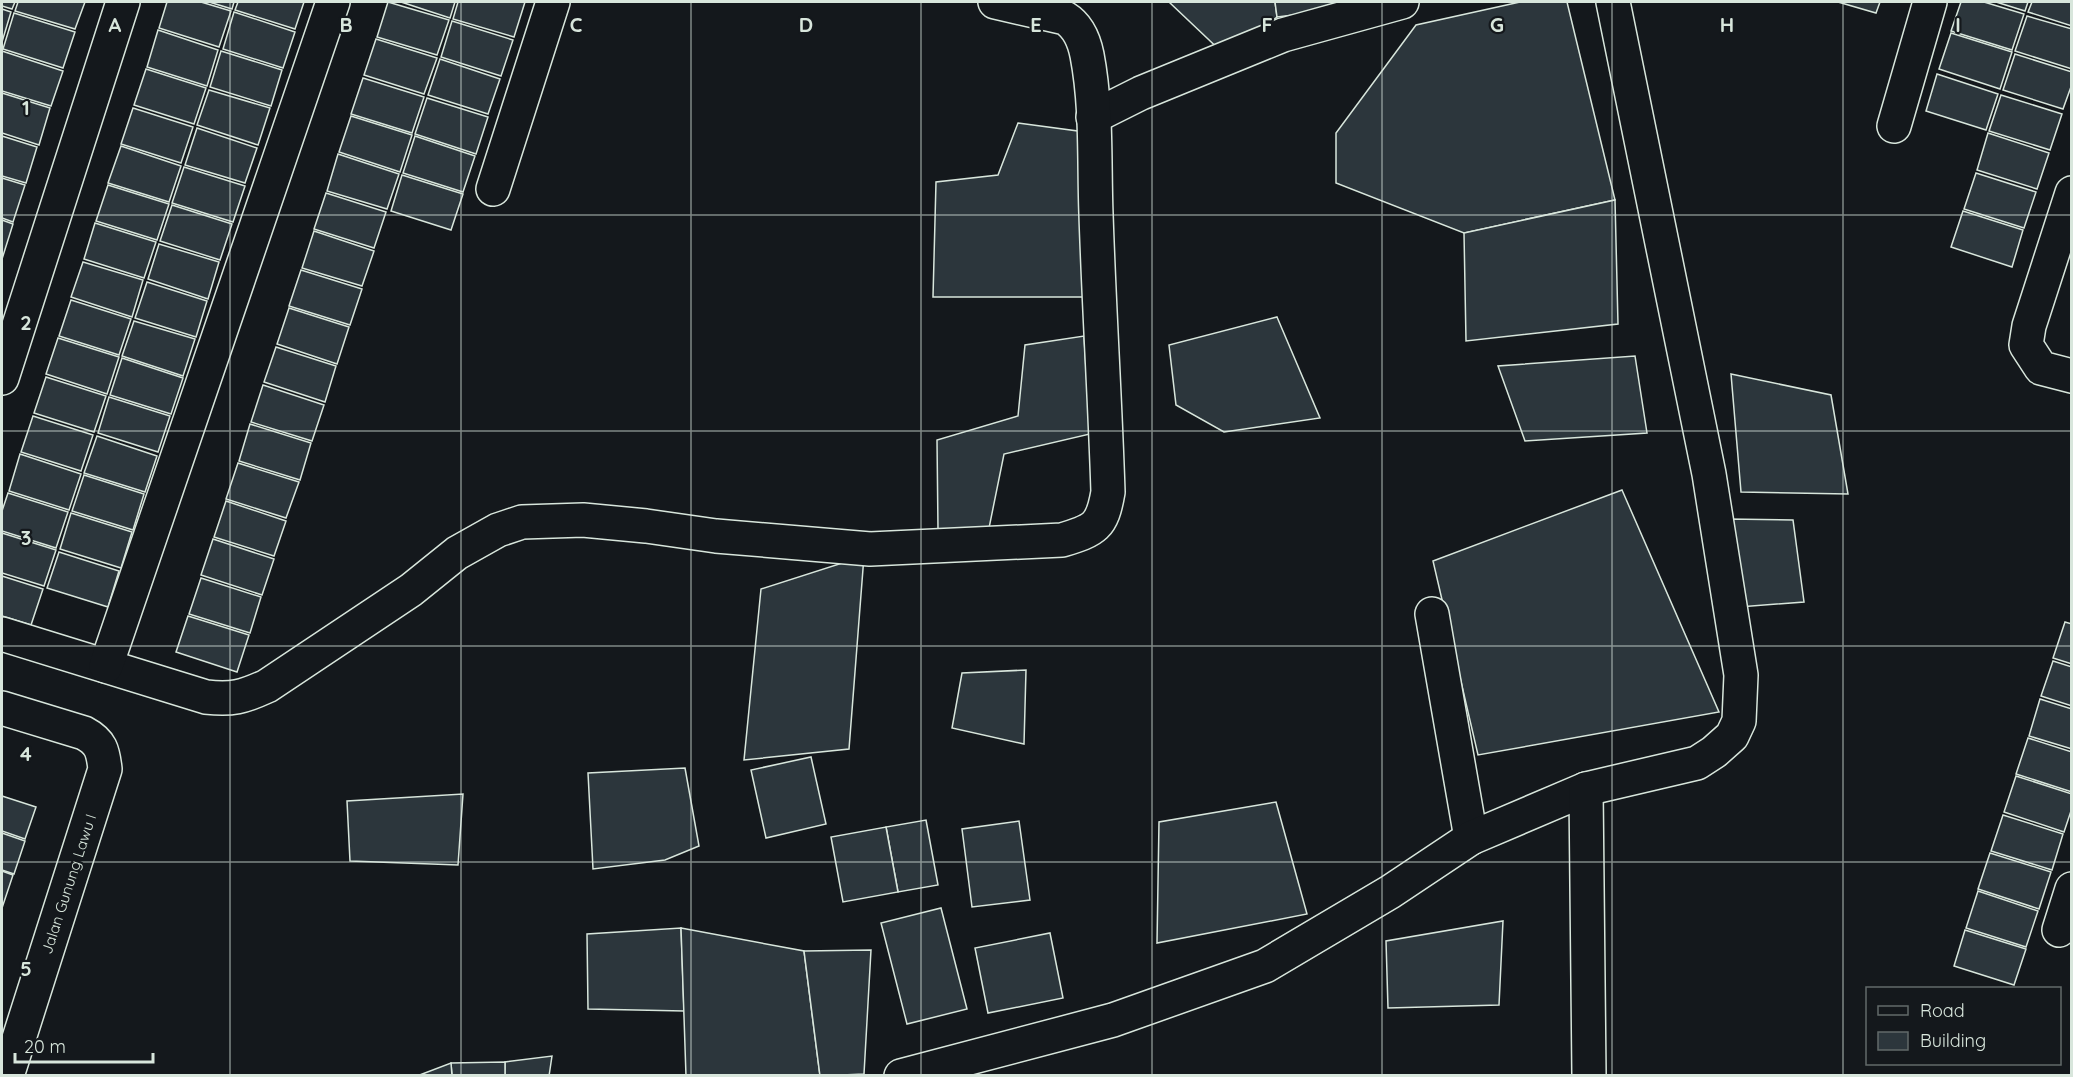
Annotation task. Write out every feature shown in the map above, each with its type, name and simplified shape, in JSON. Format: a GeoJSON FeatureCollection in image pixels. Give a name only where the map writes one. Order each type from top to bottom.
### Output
{"type":"FeatureCollection","features":[{"type":"Feature","properties":{"kind":"street"},"geometry":{"type":"LineString","coordinates":[[2,378],[123,2]]}},
{"type":"Feature","properties":{"kind":"street"},"geometry":{"type":"LineString","coordinates":[[106,666],[333,2]]}},
{"type":"Feature","properties":{"kind":"street"},"geometry":{"type":"LineString","coordinates":[[493,189],[553,2]]}},
{"type":"Feature","properties":{"kind":"street"},"geometry":{"type":"LineString","coordinates":[[2,634],[206,697],[226,699],[246,696],[267,686],[411,590],[457,553],[498,530],[522,522],[583,520],[716,536],[870,549],[1062,540],[1082,534],[1099,523],[1108,492],[1094,117],[1087,54],[1079,31],[1073,22],[1065,18],[995,2]]}},
{"type":"Feature","properties":{"kind":"street"},"geometry":{"type":"LineString","coordinates":[[1094,117],[1141,93],[1283,35],[1402,2]]}},
{"type":"Feature","properties":{"kind":"street"},"geometry":{"type":"LineString","coordinates":[[901,1076],[1113,1020],[1265,966],[1390,892],[1470,838],[1586,789],[1697,763],[1732,736],[1739,721],[1741,675],[1709,474],[1613,2]]}},
{"type":"Feature","properties":{"kind":"street"},"geometry":{"type":"LineString","coordinates":[[1894,126],[1930,2]]}},
{"type":"Feature","properties":{"kind":"street"},"geometry":{"type":"LineString","coordinates":[[2072,194],[2029,326],[2026,345],[2041,368],[2072,376]]}},
{"type":"Feature","properties":{"kind":"street"},"geometry":{"type":"LineString","coordinates":[[1432,614],[1470,838]]}},
{"type":"Feature","properties":{"kind":"street","name":"Jalan Gunung Lawu I"},"geometry":{"type":"LineString","coordinates":[[2,708],[84,733],[93,738],[103,751],[105,769],[7,1076]]}},
{"type":"Feature","properties":{"kind":"street"},"geometry":{"type":"LineString","coordinates":[[1586,789],[1589,1076]]}},
{"type":"Feature","properties":{"kind":"street"},"geometry":{"type":"LineString","coordinates":[[2059,930],[2072,889]]}},
{"type":"Feature","properties":{"kind":"building"},"geometry":{"type":"Polygon","coordinates":[[[2,2],[15,2],[12,9],[2,6],[2,2]]]}},
{"type":"Feature","properties":{"kind":"building"},"geometry":{"type":"Polygon","coordinates":[[[18,2],[85,2],[75,29],[15,11],[18,2]]]}},
{"type":"Feature","properties":{"kind":"building"},"geometry":{"type":"Polygon","coordinates":[[[167,2],[201,2],[231,11],[219,47],[159,28],[167,2]]]}},
{"type":"Feature","properties":{"kind":"building"},"geometry":{"type":"Polygon","coordinates":[[[209,2],[234,2],[232,9],[209,2]]]}},
{"type":"Feature","properties":{"kind":"building"},"geometry":{"type":"Polygon","coordinates":[[[238,2],[304,2],[295,29],[235,10],[238,2]]]}},
{"type":"Feature","properties":{"kind":"building"},"geometry":{"type":"Polygon","coordinates":[[[388,2],[449,20],[437,55],[377,37],[388,2]]]}},
{"type":"Feature","properties":{"kind":"building"},"geometry":{"type":"Polygon","coordinates":[[[401,2],[455,2],[450,18],[401,2]]]}},
{"type":"Feature","properties":{"kind":"building"},"geometry":{"type":"Polygon","coordinates":[[[458,2],[525,2],[514,37],[453,19],[458,2]]]}},
{"type":"Feature","properties":{"kind":"building"},"geometry":{"type":"Polygon","coordinates":[[[1169,2],[1275,2],[1277,17],[1226,56],[1169,2]]]}},
{"type":"Feature","properties":{"kind":"building"},"geometry":{"type":"Polygon","coordinates":[[[1275,2],[1334,2],[1334,10],[1277,17],[1275,2]]]}},
{"type":"Feature","properties":{"kind":"building"},"geometry":{"type":"Polygon","coordinates":[[[1520,2],[1567,2],[1615,200],[1464,233],[1336,183],[1336,133],[1416,25],[1520,2]]]}},
{"type":"Feature","properties":{"kind":"building"},"geometry":{"type":"Polygon","coordinates":[[[1838,2],[1880,2],[1876,13],[1838,2]]]}},
{"type":"Feature","properties":{"kind":"building"},"geometry":{"type":"Polygon","coordinates":[[[1961,2],[1984,2],[2024,14],[2012,50],[1951,31],[1961,2]]]}},
{"type":"Feature","properties":{"kind":"building"},"geometry":{"type":"Polygon","coordinates":[[[1996,2],[2028,2],[2025,11],[1996,2]]]}},
{"type":"Feature","properties":{"kind":"building"},"geometry":{"type":"Polygon","coordinates":[[[2032,2],[2072,2],[2072,26],[2028,12],[2032,2]]]}},
{"type":"Feature","properties":{"kind":"building"},"geometry":{"type":"Polygon","coordinates":[[[2,9],[11,12],[2,42],[2,9]]]}},
{"type":"Feature","properties":{"kind":"building"},"geometry":{"type":"Polygon","coordinates":[[[234,12],[295,32],[283,68],[223,49],[234,12]]]}},
{"type":"Feature","properties":{"kind":"building"},"geometry":{"type":"Polygon","coordinates":[[[14,13],[75,32],[63,68],[3,49],[14,13]]]}},
{"type":"Feature","properties":{"kind":"building"},"geometry":{"type":"Polygon","coordinates":[[[2027,16],[2072,29],[2072,69],[2015,51],[2027,16]]]}},
{"type":"Feature","properties":{"kind":"building"},"geometry":{"type":"Polygon","coordinates":[[[452,21],[513,40],[501,76],[441,57],[452,21]]]}},
{"type":"Feature","properties":{"kind":"building"},"geometry":{"type":"Polygon","coordinates":[[[158,30],[218,50],[207,86],[147,67],[158,30]]]}},
{"type":"Feature","properties":{"kind":"building"},"geometry":{"type":"Polygon","coordinates":[[[1951,33],[2012,52],[2000,89],[1939,69],[1951,33]]]}},
{"type":"Feature","properties":{"kind":"building"},"geometry":{"type":"Polygon","coordinates":[[[376,39],[437,58],[424,94],[364,75],[376,39]]]}},
{"type":"Feature","properties":{"kind":"building"},"geometry":{"type":"Polygon","coordinates":[[[2,51],[63,71],[51,106],[2,91],[2,51]]]}},
{"type":"Feature","properties":{"kind":"building"},"geometry":{"type":"Polygon","coordinates":[[[221,51],[282,70],[271,106],[210,87],[221,51]]]}},
{"type":"Feature","properties":{"kind":"building"},"geometry":{"type":"Polygon","coordinates":[[[2015,54],[2072,72],[2072,84],[2063,109],[2003,90],[2015,54]]]}},
{"type":"Feature","properties":{"kind":"building"},"geometry":{"type":"Polygon","coordinates":[[[440,59],[500,79],[488,114],[428,95],[440,59]]]}},
{"type":"Feature","properties":{"kind":"building"},"geometry":{"type":"Polygon","coordinates":[[[146,69],[206,88],[194,124],[134,105],[146,69]]]}},
{"type":"Feature","properties":{"kind":"building"},"geometry":{"type":"Polygon","coordinates":[[[1937,74],[1998,94],[1986,130],[1926,111],[1937,74]]]}},
{"type":"Feature","properties":{"kind":"building"},"geometry":{"type":"Polygon","coordinates":[[[363,78],[424,97],[412,133],[351,114],[363,78]]]}},
{"type":"Feature","properties":{"kind":"building"},"geometry":{"type":"Polygon","coordinates":[[[209,90],[270,108],[258,145],[197,125],[209,90]]]}},
{"type":"Feature","properties":{"kind":"building"},"geometry":{"type":"Polygon","coordinates":[[[2,93],[50,108],[39,145],[2,133],[2,93]]]}},
{"type":"Feature","properties":{"kind":"building"},"geometry":{"type":"Polygon","coordinates":[[[2001,95],[2062,114],[2050,150],[1989,131],[2001,95]]]}},
{"type":"Feature","properties":{"kind":"building"},"geometry":{"type":"Polygon","coordinates":[[[427,98],[488,117],[476,154],[415,134],[427,98]]]}},
{"type":"Feature","properties":{"kind":"building"},"geometry":{"type":"Polygon","coordinates":[[[133,108],[193,127],[181,163],[121,144],[133,108]]]}},
{"type":"Feature","properties":{"kind":"building"},"geometry":{"type":"Polygon","coordinates":[[[351,116],[412,135],[400,172],[339,152],[351,116]]]}},
{"type":"Feature","properties":{"kind":"building"},"geometry":{"type":"Polygon","coordinates":[[[1018,123],[1085,132],[1086,297],[933,297],[936,182],[998,175],[1018,123]]]}},
{"type":"Feature","properties":{"kind":"building"},"geometry":{"type":"Polygon","coordinates":[[[197,128],[257,148],[245,183],[185,165],[197,128]]]}},
{"type":"Feature","properties":{"kind":"building"},"geometry":{"type":"Polygon","coordinates":[[[1988,133],[2049,153],[2037,189],[1977,170],[1988,133]]]}},
{"type":"Feature","properties":{"kind":"building"},"geometry":{"type":"Polygon","coordinates":[[[2,136],[37,147],[26,183],[2,176],[2,136]]]}},
{"type":"Feature","properties":{"kind":"building"},"geometry":{"type":"Polygon","coordinates":[[[415,136],[475,156],[463,192],[403,173],[415,136]]]}},
{"type":"Feature","properties":{"kind":"building"},"geometry":{"type":"Polygon","coordinates":[[[121,146],[181,166],[169,202],[108,183],[121,146]]]}},
{"type":"Feature","properties":{"kind":"building"},"geometry":{"type":"Polygon","coordinates":[[[338,154],[399,174],[387,209],[327,191],[338,154]]]}},
{"type":"Feature","properties":{"kind":"building"},"geometry":{"type":"Polygon","coordinates":[[[184,167],[245,186],[233,222],[172,203],[184,167]]]}},
{"type":"Feature","properties":{"kind":"building"},"geometry":{"type":"Polygon","coordinates":[[[1976,173],[2036,192],[2024,228],[1964,209],[1976,173]]]}},
{"type":"Feature","properties":{"kind":"building"},"geometry":{"type":"Polygon","coordinates":[[[402,175],[463,194],[451,230],[391,211],[402,175]]]}},
{"type":"Feature","properties":{"kind":"building"},"geometry":{"type":"Polygon","coordinates":[[[2,178],[25,185],[13,222],[2,218],[2,178]]]}},
{"type":"Feature","properties":{"kind":"building"},"geometry":{"type":"Polygon","coordinates":[[[108,185],[169,204],[157,240],[96,221],[108,185]]]}},
{"type":"Feature","properties":{"kind":"building"},"geometry":{"type":"Polygon","coordinates":[[[326,193],[386,212],[374,248],[314,229],[326,193]]]}},
{"type":"Feature","properties":{"kind":"building"},"geometry":{"type":"Polygon","coordinates":[[[1615,200],[1618,324],[1466,341],[1464,233],[1615,200]]]}},
{"type":"Feature","properties":{"kind":"building"},"geometry":{"type":"Polygon","coordinates":[[[172,205],[232,224],[220,260],[160,241],[172,205]]]}},
{"type":"Feature","properties":{"kind":"building"},"geometry":{"type":"Polygon","coordinates":[[[1963,211],[2023,230],[2012,267],[1951,247],[1963,211]]]}},
{"type":"Feature","properties":{"kind":"building"},"geometry":{"type":"Polygon","coordinates":[[[2,220],[13,224],[2,259],[2,220]]]}},
{"type":"Feature","properties":{"kind":"building"},"geometry":{"type":"Polygon","coordinates":[[[95,223],[156,242],[144,278],[84,259],[95,223]]]}},
{"type":"Feature","properties":{"kind":"building"},"geometry":{"type":"Polygon","coordinates":[[[314,231],[374,251],[362,286],[302,268],[314,231]]]}},
{"type":"Feature","properties":{"kind":"building"},"geometry":{"type":"Polygon","coordinates":[[[159,244],[219,262],[208,299],[148,279],[159,244]]]}},
{"type":"Feature","properties":{"kind":"building"},"geometry":{"type":"Polygon","coordinates":[[[83,262],[143,280],[132,317],[71,297],[83,262]]]}},
{"type":"Feature","properties":{"kind":"building"},"geometry":{"type":"Polygon","coordinates":[[[301,270],[362,289],[350,325],[289,306],[301,270]]]}},
{"type":"Feature","properties":{"kind":"building"},"geometry":{"type":"Polygon","coordinates":[[[147,282],[207,301],[196,337],[135,318],[147,282]]]}},
{"type":"Feature","properties":{"kind":"building"},"geometry":{"type":"Polygon","coordinates":[[[71,300],[131,319],[119,355],[59,336],[71,300]]]}},
{"type":"Feature","properties":{"kind":"building"},"geometry":{"type":"Polygon","coordinates":[[[289,308],[349,327],[337,364],[277,344],[289,308]]]}},
{"type":"Feature","properties":{"kind":"building"},"geometry":{"type":"Polygon","coordinates":[[[1277,317],[1320,418],[1224,432],[1176,405],[1169,345],[1277,317]]]}},
{"type":"Feature","properties":{"kind":"building"},"geometry":{"type":"Polygon","coordinates":[[[134,321],[195,339],[183,376],[122,356],[134,321]]]}},
{"type":"Feature","properties":{"kind":"building"},"geometry":{"type":"Polygon","coordinates":[[[1084,336],[1090,434],[1004,454],[987,538],[938,529],[937,440],[1018,416],[1025,345],[1084,336]]]}},
{"type":"Feature","properties":{"kind":"building"},"geometry":{"type":"Polygon","coordinates":[[[58,338],[119,357],[107,394],[46,374],[58,338]]]}},
{"type":"Feature","properties":{"kind":"building"},"geometry":{"type":"Polygon","coordinates":[[[276,347],[336,366],[325,402],[264,382],[276,347]]]}},
{"type":"Feature","properties":{"kind":"building"},"geometry":{"type":"Polygon","coordinates":[[[1635,356],[1647,433],[1525,441],[1498,366],[1635,356]]]}},
{"type":"Feature","properties":{"kind":"building"},"geometry":{"type":"Polygon","coordinates":[[[122,358],[183,378],[171,414],[110,395],[122,358]]]}},
{"type":"Feature","properties":{"kind":"building"},"geometry":{"type":"Polygon","coordinates":[[[1731,374],[1831,395],[1848,494],[1741,492],[1731,374]]]}},
{"type":"Feature","properties":{"kind":"building"},"geometry":{"type":"Polygon","coordinates":[[[46,377],[106,396],[94,432],[34,413],[46,377]]]}},
{"type":"Feature","properties":{"kind":"building"},"geometry":{"type":"Polygon","coordinates":[[[263,385],[324,405],[312,441],[251,422],[263,385]]]}},
{"type":"Feature","properties":{"kind":"building"},"geometry":{"type":"Polygon","coordinates":[[[109,397],[170,416],[158,452],[98,433],[109,397]]]}},
{"type":"Feature","properties":{"kind":"building"},"geometry":{"type":"Polygon","coordinates":[[[33,416],[93,435],[81,471],[21,452],[33,416]]]}},
{"type":"Feature","properties":{"kind":"building"},"geometry":{"type":"Polygon","coordinates":[[[250,424],[311,443],[300,480],[239,461],[250,424]]]}},
{"type":"Feature","properties":{"kind":"building"},"geometry":{"type":"Polygon","coordinates":[[[97,436],[157,456],[145,492],[84,473],[97,436]]]}},
{"type":"Feature","properties":{"kind":"building"},"geometry":{"type":"Polygon","coordinates":[[[20,454],[81,474],[69,510],[9,491],[20,454]]]}},
{"type":"Feature","properties":{"kind":"building"},"geometry":{"type":"Polygon","coordinates":[[[238,463],[299,482],[286,518],[226,499],[238,463]]]}},
{"type":"Feature","properties":{"kind":"building"},"geometry":{"type":"Polygon","coordinates":[[[84,475],[144,494],[133,530],[72,511],[84,475]]]}},
{"type":"Feature","properties":{"kind":"building"},"geometry":{"type":"Polygon","coordinates":[[[1622,490],[1719,712],[1478,755],[1433,561],[1622,490]]]}},
{"type":"Feature","properties":{"kind":"building"},"geometry":{"type":"Polygon","coordinates":[[[8,493],[68,512],[56,548],[2,531],[2,511],[8,493]]]}},
{"type":"Feature","properties":{"kind":"building"},"geometry":{"type":"Polygon","coordinates":[[[226,501],[286,521],[274,556],[214,537],[226,501]]]}},
{"type":"Feature","properties":{"kind":"building"},"geometry":{"type":"Polygon","coordinates":[[[71,513],[132,532],[121,568],[60,549],[71,513]]]}},
{"type":"Feature","properties":{"kind":"building"},"geometry":{"type":"Polygon","coordinates":[[[1727,519],[1793,520],[1804,602],[1739,607],[1727,519]]]}},
{"type":"Feature","properties":{"kind":"building"},"geometry":{"type":"Polygon","coordinates":[[[2,533],[56,550],[44,586],[2,573],[2,533]]]}},
{"type":"Feature","properties":{"kind":"building"},"geometry":{"type":"Polygon","coordinates":[[[213,539],[274,559],[262,595],[201,575],[213,539]]]}},
{"type":"Feature","properties":{"kind":"building"},"geometry":{"type":"Polygon","coordinates":[[[59,552],[119,571],[108,607],[47,588],[59,552]]]}},
{"type":"Feature","properties":{"kind":"building"},"geometry":{"type":"Polygon","coordinates":[[[864,556],[849,749],[744,760],[761,589],[864,556]]]}},
{"type":"Feature","properties":{"kind":"building"},"geometry":{"type":"Polygon","coordinates":[[[2,576],[43,589],[31,625],[2,616],[2,576]]]}},
{"type":"Feature","properties":{"kind":"building"},"geometry":{"type":"Polygon","coordinates":[[[201,578],[261,597],[250,633],[189,614],[201,578]]]}},
{"type":"Feature","properties":{"kind":"building"},"geometry":{"type":"Polygon","coordinates":[[[188,616],[249,635],[237,672],[176,652],[188,616]]]}},
{"type":"Feature","properties":{"kind":"building"},"geometry":{"type":"Polygon","coordinates":[[[2065,622],[2072,624],[2072,664],[2053,658],[2065,622]]]}},
{"type":"Feature","properties":{"kind":"building"},"geometry":{"type":"Polygon","coordinates":[[[2053,661],[2072,667],[2072,706],[2041,696],[2053,661]]]}},
{"type":"Feature","properties":{"kind":"building"},"geometry":{"type":"Polygon","coordinates":[[[1026,670],[1024,744],[952,728],[962,673],[1026,670]]]}},
{"type":"Feature","properties":{"kind":"building"},"geometry":{"type":"Polygon","coordinates":[[[2040,699],[2072,709],[2072,749],[2029,736],[2040,699]]]}},
{"type":"Feature","properties":{"kind":"building"},"geometry":{"type":"Polygon","coordinates":[[[2028,738],[2072,752],[2072,792],[2016,774],[2028,738]]]}},
{"type":"Feature","properties":{"kind":"building"},"geometry":{"type":"Polygon","coordinates":[[[811,757],[826,824],[766,838],[751,770],[811,757]]]}},
{"type":"Feature","properties":{"kind":"building"},"geometry":{"type":"Polygon","coordinates":[[[685,768],[699,846],[665,860],[593,869],[588,773],[685,768]]]}},
{"type":"Feature","properties":{"kind":"building"},"geometry":{"type":"Polygon","coordinates":[[[2016,776],[2072,794],[2072,808],[2064,832],[2004,812],[2016,776]]]}},
{"type":"Feature","properties":{"kind":"building"},"geometry":{"type":"Polygon","coordinates":[[[463,794],[458,865],[350,861],[347,801],[463,794]]]}},
{"type":"Feature","properties":{"kind":"building"},"geometry":{"type":"Polygon","coordinates":[[[2,796],[36,807],[25,839],[2,831],[2,796]]]}},
{"type":"Feature","properties":{"kind":"building"},"geometry":{"type":"Polygon","coordinates":[[[1276,802],[1307,914],[1157,943],[1159,822],[1276,802]]]}},
{"type":"Feature","properties":{"kind":"building"},"geometry":{"type":"Polygon","coordinates":[[[2003,815],[2063,834],[2052,870],[1991,851],[2003,815]]]}},
{"type":"Feature","properties":{"kind":"building"},"geometry":{"type":"Polygon","coordinates":[[[926,820],[938,885],[898,892],[886,827],[926,820]]]}},
{"type":"Feature","properties":{"kind":"building"},"geometry":{"type":"Polygon","coordinates":[[[1019,821],[1030,900],[972,907],[962,829],[1019,821]]]}},
{"type":"Feature","properties":{"kind":"building"},"geometry":{"type":"Polygon","coordinates":[[[886,827],[898,892],[843,902],[831,837],[886,827]]]}},
{"type":"Feature","properties":{"kind":"building"},"geometry":{"type":"Polygon","coordinates":[[[2,833],[25,841],[14,874],[2,870],[2,833]]]}},
{"type":"Feature","properties":{"kind":"building"},"geometry":{"type":"Polygon","coordinates":[[[1990,853],[2051,872],[2039,909],[1978,889],[1990,853]]]}},
{"type":"Feature","properties":{"kind":"building"},"geometry":{"type":"Polygon","coordinates":[[[2,871],[13,875],[2,908],[2,871]]]}},
{"type":"Feature","properties":{"kind":"building"},"geometry":{"type":"Polygon","coordinates":[[[1978,891],[2038,911],[2026,947],[1966,928],[1978,891]]]}},
{"type":"Feature","properties":{"kind":"building"},"geometry":{"type":"Polygon","coordinates":[[[941,908],[967,1009],[907,1024],[881,923],[941,908]]]}},
{"type":"Feature","properties":{"kind":"building"},"geometry":{"type":"Polygon","coordinates":[[[1503,921],[1499,1005],[1388,1008],[1386,941],[1503,921]]]}},
{"type":"Feature","properties":{"kind":"building"},"geometry":{"type":"Polygon","coordinates":[[[681,928],[684,1011],[588,1009],[587,934],[681,928]]]}},
{"type":"Feature","properties":{"kind":"building"},"geometry":{"type":"Polygon","coordinates":[[[681,928],[804,951],[820,1076],[686,1076],[681,928]]]}},
{"type":"Feature","properties":{"kind":"building"},"geometry":{"type":"Polygon","coordinates":[[[1965,930],[2026,949],[2014,985],[1954,966],[1965,930]]]}},
{"type":"Feature","properties":{"kind":"building"},"geometry":{"type":"Polygon","coordinates":[[[1050,933],[1063,998],[988,1013],[975,948],[1050,933]]]}},
{"type":"Feature","properties":{"kind":"building"},"geometry":{"type":"Polygon","coordinates":[[[871,950],[864,1074],[820,1076],[804,951],[871,950]]]}},
{"type":"Feature","properties":{"kind":"building"},"geometry":{"type":"Polygon","coordinates":[[[552,1056],[549,1076],[505,1076],[505,1062],[552,1056]]]}},
{"type":"Feature","properties":{"kind":"building"},"geometry":{"type":"Polygon","coordinates":[[[505,1062],[505,1076],[452,1076],[451,1063],[505,1062]]]}},
{"type":"Feature","properties":{"kind":"building"},"geometry":{"type":"Polygon","coordinates":[[[451,1063],[452,1076],[417,1076],[451,1063]]]}}]}
